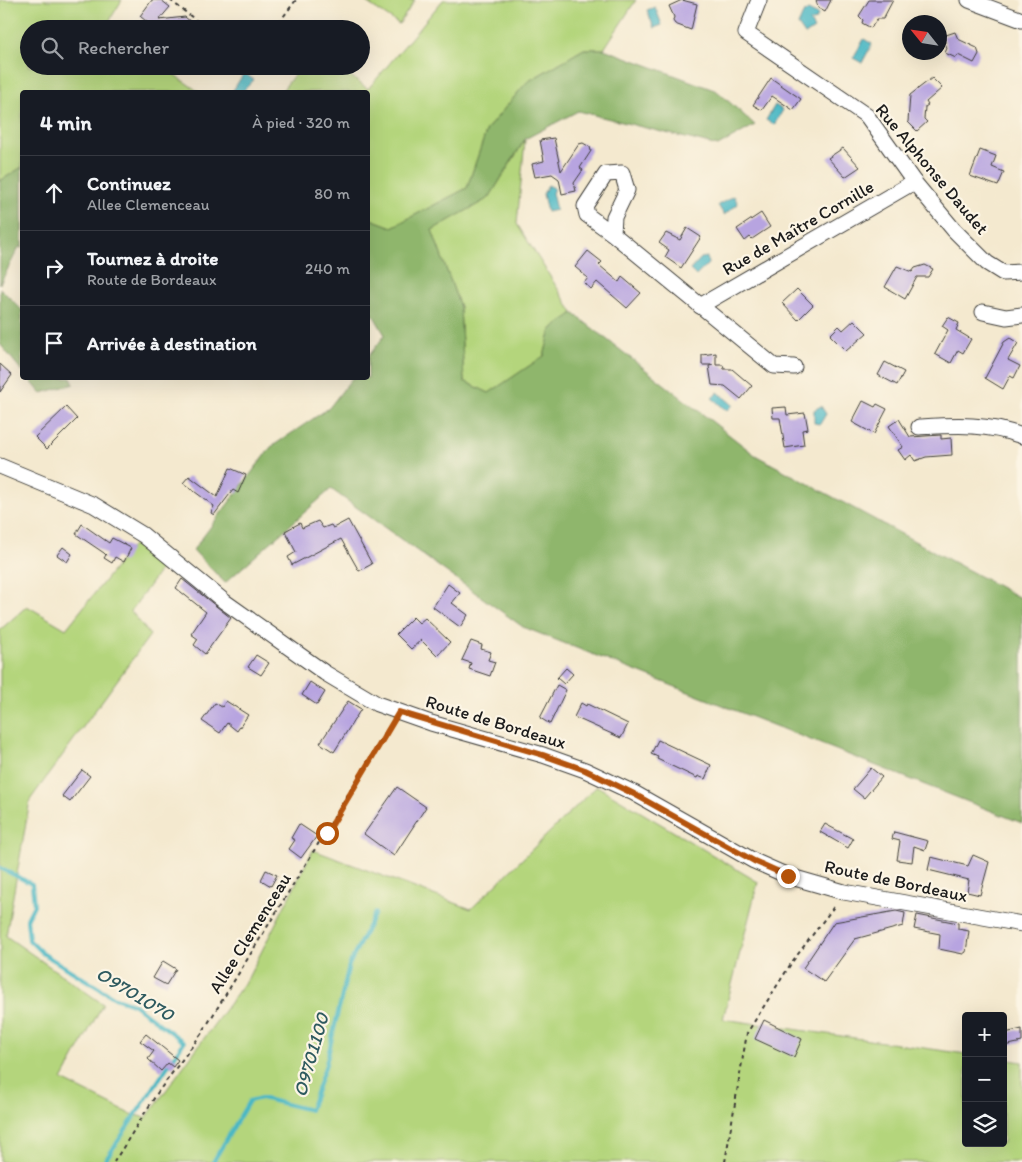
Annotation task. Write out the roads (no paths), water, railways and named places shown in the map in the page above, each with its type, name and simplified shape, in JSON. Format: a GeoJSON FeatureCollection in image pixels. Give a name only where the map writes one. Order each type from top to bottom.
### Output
{"type":"FeatureCollection","features":[{"type":"Feature","properties":{"kind":"street","name":"Rue Alphonse Daudet"},"geometry":{"type":"LineString","coordinates":[[759,0],[746,33],[867,116],[914,182],[954,230],[988,263],[1004,273],[1022,272]]}},
{"type":"Feature","properties":{"kind":"street"},"geometry":{"type":"LineString","coordinates":[[969,0],[1022,20]]}},
{"type":"Feature","properties":{"kind":"street","name":"Rue de Maître Cornille"},"geometry":{"type":"LineString","coordinates":[[700,306],[914,182]]}},
{"type":"Feature","properties":{"kind":"street"},"geometry":{"type":"LineString","coordinates":[[613,234],[774,366],[794,367]]}},
{"type":"Feature","properties":{"kind":"street"},"geometry":{"type":"LineString","coordinates":[[983,312],[1006,317],[1022,314]]}},
{"type":"Feature","properties":{"kind":"street"},"geometry":{"type":"LineString","coordinates":[[919,427],[969,424],[1002,428],[1022,436]]}},
{"type":"Feature","properties":{"kind":"street","name":"Route de Bordeaux"},"geometry":{"type":"LineString","coordinates":[[0,466],[94,505],[143,535],[225,602],[325,673],[377,704],[543,755],[585,770],[634,794],[754,861],[788,876],[844,892],[1022,924]]}},
{"type":"Feature","properties":{"kind":"water"},"geometry":{"type":"Polygon","coordinates":[[[655,7],[662,25],[654,28],[647,10],[655,7]]]}},
{"type":"Feature","properties":{"kind":"water"},"geometry":{"type":"Polygon","coordinates":[[[808,10],[818,15],[816,20],[810,22],[814,29],[805,35],[798,25],[803,14],[808,10]]]}},
{"type":"Feature","properties":{"kind":"water"},"geometry":{"type":"Polygon","coordinates":[[[864,39],[872,44],[862,63],[853,58],[864,39]]]}},
{"type":"Feature","properties":{"kind":"water"},"geometry":{"type":"Polygon","coordinates":[[[243,75],[247,75],[254,80],[244,90],[233,90],[243,75]]]}},
{"type":"Feature","properties":{"kind":"water"},"geometry":{"type":"Polygon","coordinates":[[[775,105],[783,110],[774,125],[766,120],[775,105]]]}},
{"type":"Feature","properties":{"kind":"water"},"geometry":{"type":"Polygon","coordinates":[[[548,185],[554,188],[552,193],[556,210],[547,212],[543,194],[548,185]]]}},
{"type":"Feature","properties":{"kind":"water"},"geometry":{"type":"Polygon","coordinates":[[[734,196],[738,204],[724,215],[718,205],[734,196]]]}},
{"type":"Feature","properties":{"kind":"water"},"geometry":{"type":"Polygon","coordinates":[[[707,257],[708,264],[696,276],[690,270],[701,258],[707,257]]]}},
{"type":"Feature","properties":{"kind":"water"},"geometry":{"type":"Polygon","coordinates":[[[718,392],[733,405],[727,411],[712,398],[718,392]]]}},
{"type":"Feature","properties":{"kind":"water"},"geometry":{"type":"Polygon","coordinates":[[[821,406],[826,414],[820,424],[814,423],[814,410],[821,406]]]}},
{"type":"Feature","properties":{"kind":"waterway","name":"O9701070"},"geometry":{"type":"LineString","coordinates":[[0,868],[32,884],[34,905],[27,919],[29,940],[42,953],[115,998],[133,1004],[184,1042],[104,1162]]}},
{"type":"Feature","properties":{"kind":"waterway","name":"O9701100"},"geometry":{"type":"LineString","coordinates":[[213,1162],[249,1101],[261,1098],[310,1110],[326,1064],[349,965],[375,913]]}}]}
